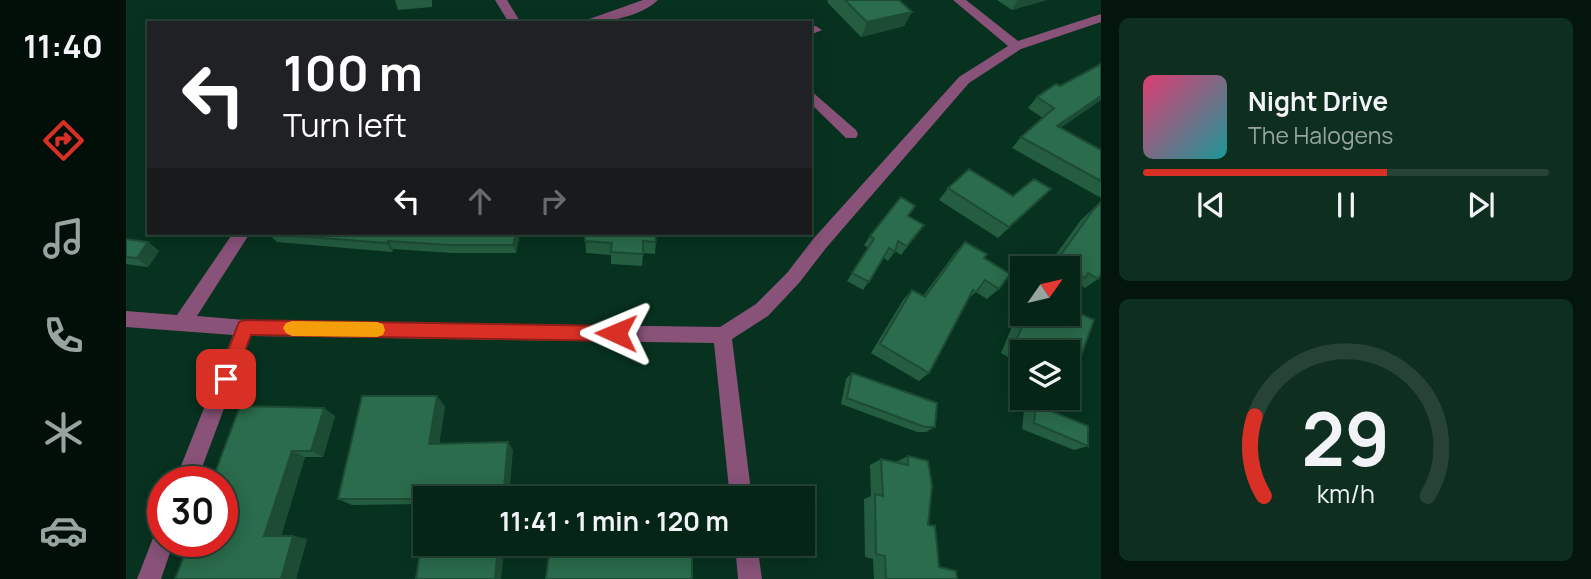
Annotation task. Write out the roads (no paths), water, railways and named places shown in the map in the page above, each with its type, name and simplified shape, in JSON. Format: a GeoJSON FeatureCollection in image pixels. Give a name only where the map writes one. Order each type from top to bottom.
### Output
{"type":"FeatureCollection","features":[{"type":"Feature","properties":{"kind":"street"},"geometry":{"type":"LineString","coordinates":[[501,0],[514,21]]}},
{"type":"Feature","properties":{"kind":"street"},"geometry":{"type":"LineString","coordinates":[[591,21],[635,9],[652,0]]}},
{"type":"Feature","properties":{"kind":"street"},"geometry":{"type":"LineString","coordinates":[[959,0],[1016,46]]}},
{"type":"Feature","properties":{"kind":"street"},"geometry":{"type":"LineString","coordinates":[[126,319],[245,328],[722,335],[762,310],[793,278],[814,238],[964,80],[1016,46],[1101,18]]}},
{"type":"Feature","properties":{"kind":"street"},"geometry":{"type":"LineString","coordinates":[[812,97],[851,134]]}},
{"type":"Feature","properties":{"kind":"street"},"geometry":{"type":"LineString","coordinates":[[182,323],[241,235]]}},
{"type":"Feature","properties":{"kind":"street"},"geometry":{"type":"LineString","coordinates":[[192,466],[245,328]]}},
{"type":"Feature","properties":{"kind":"street"},"geometry":{"type":"LineString","coordinates":[[722,335],[739,486]]}},
{"type":"Feature","properties":{"kind":"street"},"geometry":{"type":"LineString","coordinates":[[747,556],[750,579]]}},
{"type":"Feature","properties":{"kind":"street"},"geometry":{"type":"LineString","coordinates":[[149,579],[157,557]]}}]}
